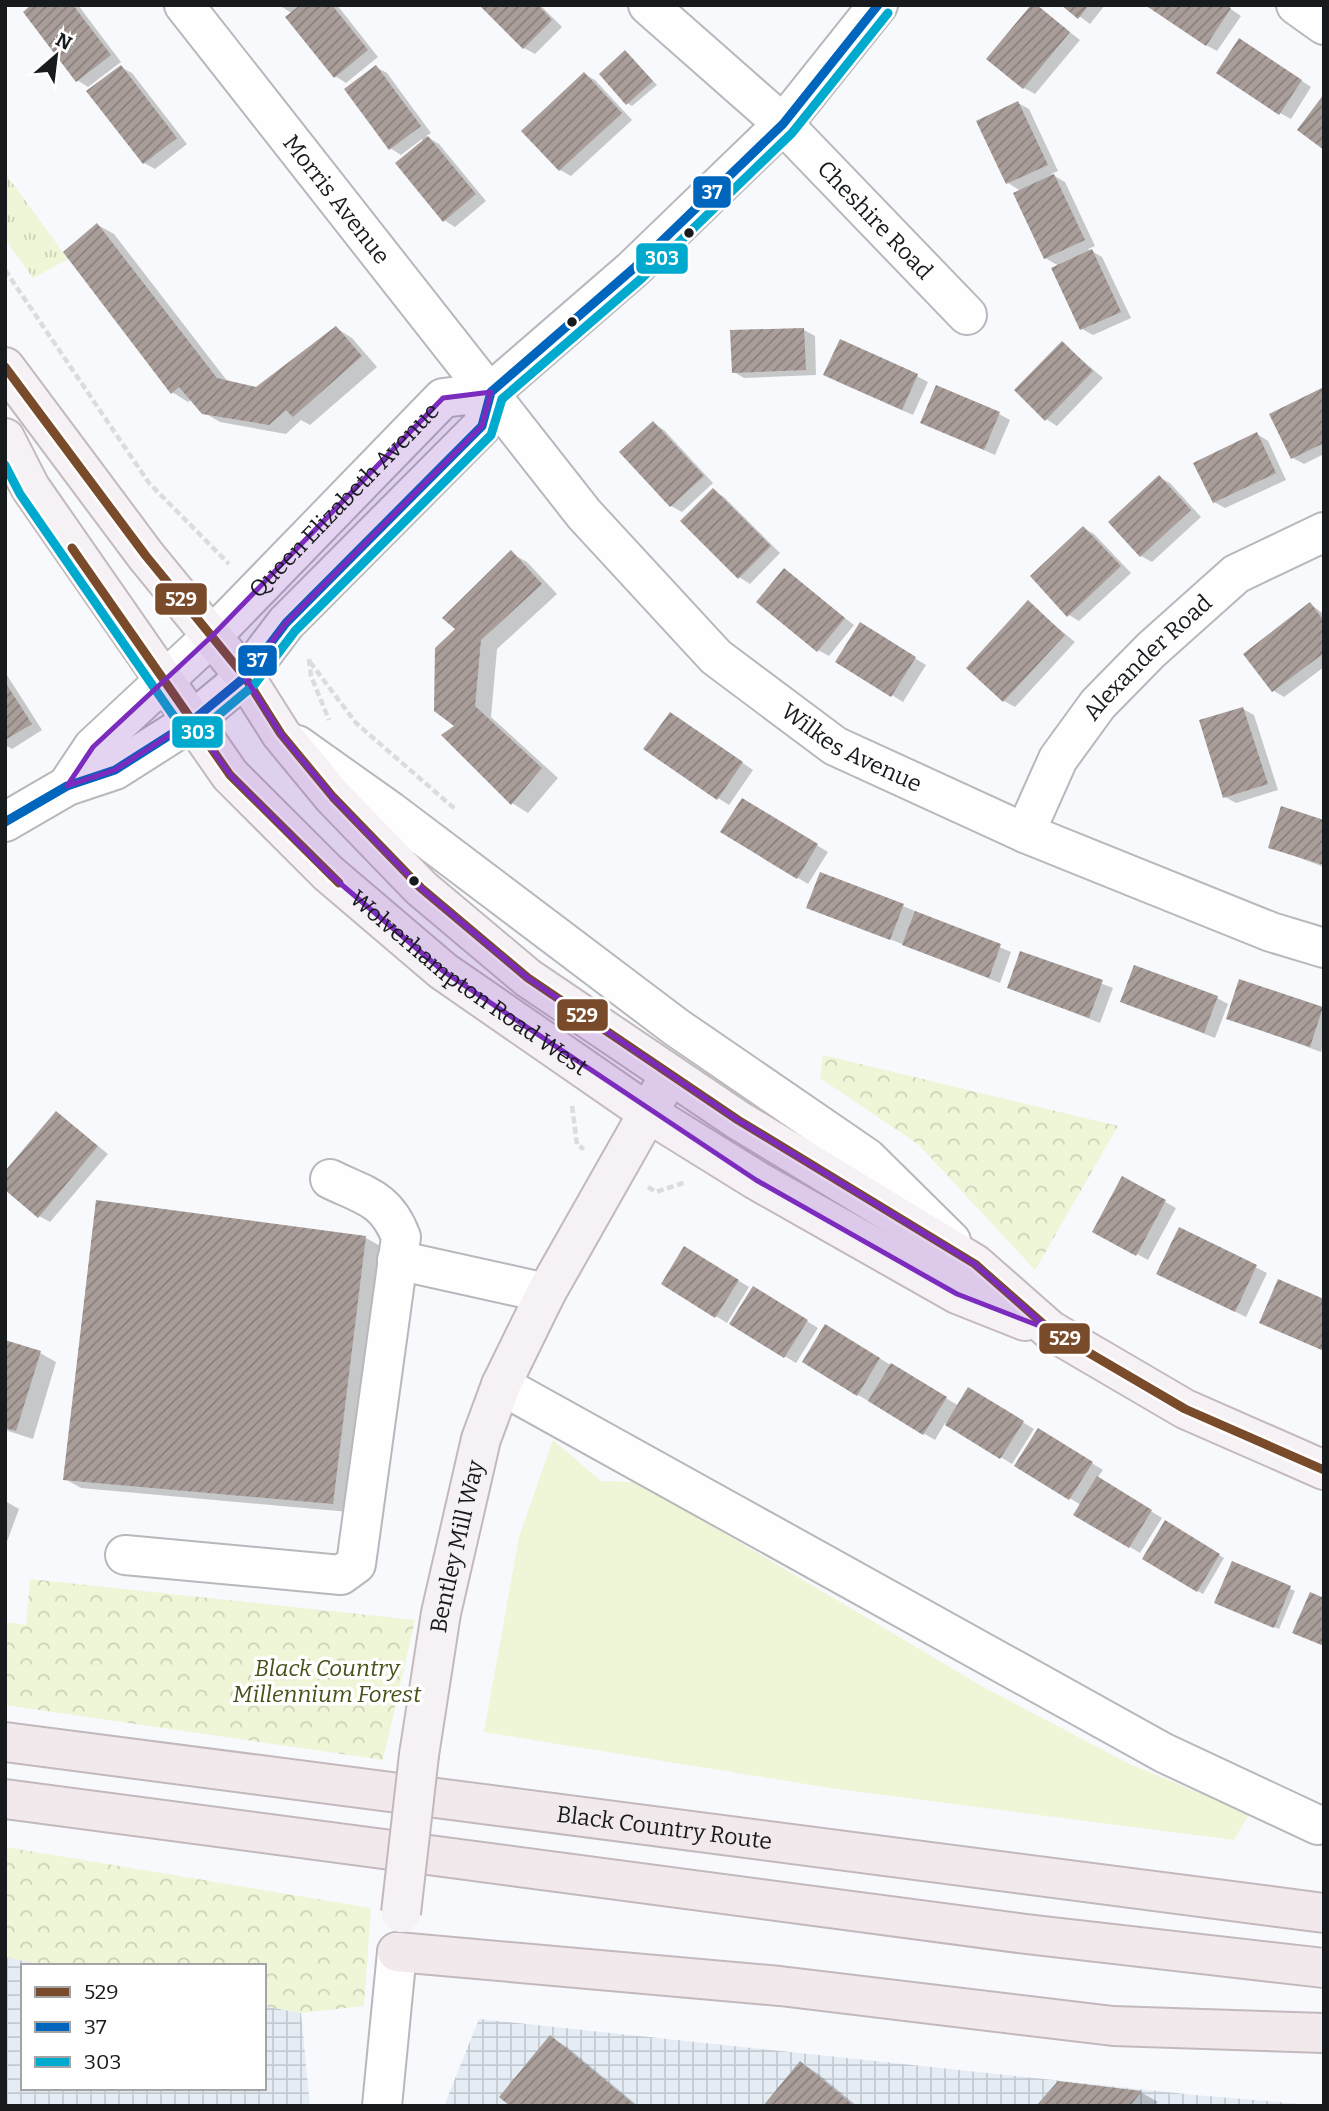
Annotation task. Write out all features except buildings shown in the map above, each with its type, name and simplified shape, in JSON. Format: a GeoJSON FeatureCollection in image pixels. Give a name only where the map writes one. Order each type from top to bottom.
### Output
{"type":"FeatureCollection","features":[{"type":"Feature","properties":{"kind":"highway","name":"Black Country Route"},"geometry":{"type":"LineString","coordinates":[[5,1742],[1324,1913]]}},
{"type":"Feature","properties":{"kind":"highway"},"geometry":{"type":"LineString","coordinates":[[5,1799],[986,1928],[1324,1968]]}},
{"type":"Feature","properties":{"kind":"highway"},"geometry":{"type":"LineString","coordinates":[[397,1952],[780,1986],[1113,2025],[1324,2033]]}},
{"type":"Feature","properties":{"kind":"main road","name":"Wolverhampton Road West"},"geometry":{"type":"LineString","coordinates":[[5,367],[146,556],[245,677],[281,734],[332,797],[421,888],[528,978],[738,1120],[975,1264],[1049,1330]]}},
{"type":"Feature","properties":{"kind":"main road","name":"Wolverhampton Road West"},"geometry":{"type":"LineString","coordinates":[[5,438],[30,487],[230,775],[328,873],[443,971],[648,1113],[756,1180],[957,1294],[1049,1330],[1185,1409],[1324,1470]]}},
{"type":"Feature","properties":{"kind":"main road","name":"Bentley Mill Way"},"geometry":{"type":"LineString","coordinates":[[397,1952],[419,1755],[441,1613],[481,1440],[500,1385],[546,1293],[670,1075]]}},
{"type":"Feature","properties":{"kind":"street","name":"Morris Avenue"},"geometry":{"type":"LineString","coordinates":[[184,5],[491,392]]}},
{"type":"Feature","properties":{"kind":"street","name":"Cheshire Road"},"geometry":{"type":"LineString","coordinates":[[648,5],[783,124],[967,316]]}},
{"type":"Feature","properties":{"kind":"street"},"geometry":{"type":"LineString","coordinates":[[491,392],[633,269],[783,124],[878,5]]}},
{"type":"Feature","properties":{"kind":"street"},"geometry":{"type":"LineString","coordinates":[[1296,5],[1324,25]]}},
{"type":"Feature","properties":{"kind":"street","name":"Queen Elizabeth Avenue"},"geometry":{"type":"LineString","coordinates":[[491,392],[482,426],[286,623],[245,677],[192,722],[116,770],[67,786],[93,747],[212,636],[443,398],[491,392]]}},
{"type":"Feature","properties":{"kind":"street","name":"Wilkes Avenue"},"geometry":{"type":"LineString","coordinates":[[491,392],[584,514],[716,657],[835,746],[1025,833],[1270,932],[1324,948]]}},
{"type":"Feature","properties":{"kind":"street","name":"Alexander Road"},"geometry":{"type":"LineString","coordinates":[[1025,833],[1058,759],[1098,704],[1151,650],[1236,574],[1324,532]]}},
{"type":"Feature","properties":{"kind":"street"},"geometry":{"type":"LineString","coordinates":[[281,734],[390,810],[676,1027],[867,1158],[975,1264]]}},
{"type":"Feature","properties":{"kind":"street"},"geometry":{"type":"LineString","coordinates":[[5,822],[67,786]]}},
{"type":"Feature","properties":{"kind":"street"},"geometry":{"type":"LineString","coordinates":[[125,1555],[341,1575],[356,1564],[401,1237],[393,1214],[377,1202],[330,1179]]}},
{"type":"Feature","properties":{"kind":"street"},"geometry":{"type":"LineString","coordinates":[[397,1261],[546,1293]]}},
{"type":"Feature","properties":{"kind":"street"},"geometry":{"type":"LineString","coordinates":[[500,1385],[1164,1753],[1318,1825]]}},
{"type":"Feature","properties":{"kind":"street","name":"Bentley Mill Way"},"geometry":{"type":"LineString","coordinates":[[382,2106],[397,1952]]}},
{"type":"Feature","properties":{"kind":"path"},"geometry":{"type":"LineString","coordinates":[[5,270],[149,483],[255,591]]}},
{"type":"Feature","properties":{"kind":"path"},"geometry":{"type":"LineString","coordinates":[[286,623],[356,723],[466,818]]}},
{"type":"Feature","properties":{"kind":"highlighted area"},"geometry":{"type":"Polygon","coordinates":[[[491,392],[482,426],[286,623],[245,677],[281,734],[333,797],[421,888],[528,978],[738,1120],[975,1264],[1050,1330],[957,1294],[756,1180],[443,971],[328,873],[230,775],[192,721],[115,770],[67,786],[93,747],[212,636],[443,398],[491,392]]]}},
{"type":"Feature","properties":{"kind":"shaded area"},"geometry":{"type":"Polygon","coordinates":[[[5,1957],[40,1964],[21,1964],[21,2090],[266,2090],[266,2006],[301,2013],[310,2106],[5,2106],[5,1957]]]}},
{"type":"Feature","properties":{"kind":"shaded area"},"geometry":{"type":"Polygon","coordinates":[[[479,2019],[1195,2095],[1324,2106],[444,2106],[479,2019]]]}},
{"type":"Feature","properties":{"kind":"green space"},"geometry":{"type":"Polygon","coordinates":[[[5,173],[68,259],[33,278],[5,239],[5,173]]]}},
{"type":"Feature","properties":{"kind":"green space"},"geometry":{"type":"Polygon","coordinates":[[[823,1055],[1118,1126],[1035,1270],[918,1144],[820,1078],[823,1055]]]}},
{"type":"Feature","properties":{"kind":"green space"},"geometry":{"type":"Polygon","coordinates":[[[553,1440],[601,1481],[638,1482],[985,1688],[1128,1763],[1249,1814],[1234,1840],[837,1789],[484,1732],[519,1537],[553,1440]]]}},
{"type":"Feature","properties":{"kind":"green space","name":"Black Country Millennium Forest"},"geometry":{"type":"Polygon","coordinates":[[[30,1579],[415,1620],[383,1760],[5,1705],[5,1622],[26,1625],[30,1579]]]}},
{"type":"Feature","properties":{"kind":"green space"},"geometry":{"type":"Polygon","coordinates":[[[5,1847],[371,1908],[364,2006],[301,2013],[266,2006],[266,1964],[40,1964],[5,1957],[5,1847]]]}},
{"type":"Feature","properties":{"kind":"transit line","name":"37"},"geometry":{"type":"LineString","coordinates":[[5,822],[67,786],[115,770],[192,721],[245,677],[286,623],[482,426],[491,392],[633,269],[783,124],[878,5]]}},
{"type":"Feature","properties":{"kind":"transit line","name":"303"},"geometry":{"type":"LineString","coordinates":[[5,465],[20,494],[182,728],[189,733],[198,732],[254,685],[295,631],[491,435],[502,399],[642,278],[792,133],[888,13]]}},
{"type":"Feature","properties":{"kind":"transit line","name":"529"},"geometry":{"type":"LineString","coordinates":[[5,367],[146,556],[245,677],[281,734],[333,797],[421,888],[528,978],[738,1120],[975,1264],[1050,1330],[1185,1409],[1324,1470]]}},
{"type":"Feature","properties":{"kind":"transit line","name":"529"},"geometry":{"type":"LineString","coordinates":[[72,548],[230,775],[339,883]]}}]}
